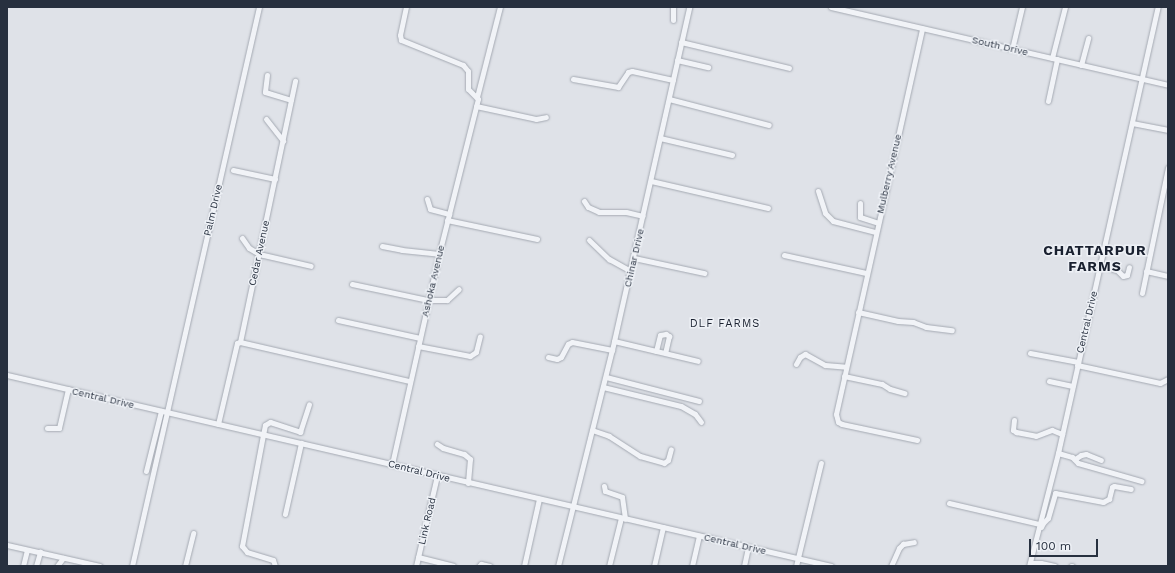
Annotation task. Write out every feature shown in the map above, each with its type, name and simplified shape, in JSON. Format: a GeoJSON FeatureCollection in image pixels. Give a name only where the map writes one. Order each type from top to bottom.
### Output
{"type":"FeatureCollection","features":[{"type":"Feature","properties":{"kind":"street","name":"Palm Drive"},"geometry":{"type":"LineString","coordinates":[[132,566],[259,7]]}},
{"type":"Feature","properties":{"kind":"street"},"geometry":{"type":"LineString","coordinates":[[406,7],[400,35],[401,40],[463,65],[468,71],[468,89],[478,98]]}},
{"type":"Feature","properties":{"kind":"street","name":"Ashoka Avenue"},"geometry":{"type":"LineString","coordinates":[[392,464],[428,300],[500,7]]}},
{"type":"Feature","properties":{"kind":"street"},"geometry":{"type":"LineString","coordinates":[[673,7],[673,20]]}},
{"type":"Feature","properties":{"kind":"street","name":"Chinar Drive"},"geometry":{"type":"LineString","coordinates":[[558,566],[606,377],[644,216],[689,7]]}},
{"type":"Feature","properties":{"kind":"street","name":"South Drive"},"geometry":{"type":"LineString","coordinates":[[832,7],[1168,84]]}},
{"type":"Feature","properties":{"kind":"street"},"geometry":{"type":"LineString","coordinates":[[1012,49],[1022,7]]}},
{"type":"Feature","properties":{"kind":"street"},"geometry":{"type":"LineString","coordinates":[[1048,101],[1065,7]]}},
{"type":"Feature","properties":{"kind":"street","name":"Central Drive"},"geometry":{"type":"LineString","coordinates":[[1030,564],[1058,453],[1158,7]]}},
{"type":"Feature","properties":{"kind":"street","name":"Mulberry Avenue"},"geometry":{"type":"LineString","coordinates":[[917,440],[838,422],[836,414],[922,28]]}},
{"type":"Feature","properties":{"kind":"street"},"geometry":{"type":"LineString","coordinates":[[1081,65],[1088,38]]}},
{"type":"Feature","properties":{"kind":"street"},"geometry":{"type":"LineString","coordinates":[[681,42],[789,68]]}},
{"type":"Feature","properties":{"kind":"street"},"geometry":{"type":"LineString","coordinates":[[677,60],[708,67]]}},
{"type":"Feature","properties":{"kind":"street"},"geometry":{"type":"LineString","coordinates":[[573,79],[618,87],[628,72],[632,71],[673,80]]}},
{"type":"Feature","properties":{"kind":"street"},"geometry":{"type":"LineString","coordinates":[[267,75],[265,92],[291,100]]}},
{"type":"Feature","properties":{"kind":"street","name":"Cedar Avenue"},"geometry":{"type":"LineString","coordinates":[[218,424],[238,343],[240,342],[295,81]]}},
{"type":"Feature","properties":{"kind":"street"},"geometry":{"type":"LineString","coordinates":[[669,99],[769,125]]}},
{"type":"Feature","properties":{"kind":"street"},"geometry":{"type":"LineString","coordinates":[[476,106],[536,119],[546,117]]}},
{"type":"Feature","properties":{"kind":"street"},"geometry":{"type":"LineString","coordinates":[[266,119],[283,141]]}},
{"type":"Feature","properties":{"kind":"street"},"geometry":{"type":"LineString","coordinates":[[1132,123],[1168,130]]}},
{"type":"Feature","properties":{"kind":"street"},"geometry":{"type":"LineString","coordinates":[[660,138],[732,155]]}},
{"type":"Feature","properties":{"kind":"street"},"geometry":{"type":"LineString","coordinates":[[1142,293],[1168,168]]}},
{"type":"Feature","properties":{"kind":"street"},"geometry":{"type":"LineString","coordinates":[[232,170],[275,179]]}},
{"type":"Feature","properties":{"kind":"street"},"geometry":{"type":"LineString","coordinates":[[651,181],[768,208]]}},
{"type":"Feature","properties":{"kind":"street"},"geometry":{"type":"LineString","coordinates":[[818,191],[825,213],[833,221],[876,232]]}},
{"type":"Feature","properties":{"kind":"street"},"geometry":{"type":"LineString","coordinates":[[427,199],[430,209],[448,217],[537,239]]}},
{"type":"Feature","properties":{"kind":"street"},"geometry":{"type":"LineString","coordinates":[[584,201],[588,207],[599,212],[626,212],[644,216]]}},
{"type":"Feature","properties":{"kind":"street"},"geometry":{"type":"LineString","coordinates":[[860,203],[860,217],[878,223]]}},
{"type":"Feature","properties":{"kind":"street"},"geometry":{"type":"LineString","coordinates":[[242,238],[249,248],[258,254],[311,266]]}},
{"type":"Feature","properties":{"kind":"street"},"geometry":{"type":"LineString","coordinates":[[589,240],[609,259],[631,271]]}},
{"type":"Feature","properties":{"kind":"street"},"geometry":{"type":"LineString","coordinates":[[382,246],[439,254]]}},
{"type":"Feature","properties":{"kind":"street"},"geometry":{"type":"LineString","coordinates":[[784,255],[866,274]]}},
{"type":"Feature","properties":{"kind":"street"},"geometry":{"type":"LineString","coordinates":[[634,258],[704,273]]}},
{"type":"Feature","properties":{"kind":"street"},"geometry":{"type":"LineString","coordinates":[[1099,266],[1117,270],[1123,276],[1127,275],[1129,267]]}},
{"type":"Feature","properties":{"kind":"street"},"geometry":{"type":"LineString","coordinates":[[1146,271],[1168,276]]}},
{"type":"Feature","properties":{"kind":"street"},"geometry":{"type":"LineString","coordinates":[[352,284],[428,300],[447,300],[459,290]]}},
{"type":"Feature","properties":{"kind":"street"},"geometry":{"type":"LineString","coordinates":[[858,312],[898,321],[913,322],[926,327],[952,330]]}},
{"type":"Feature","properties":{"kind":"street"},"geometry":{"type":"LineString","coordinates":[[338,320],[420,338]]}},
{"type":"Feature","properties":{"kind":"street"},"geometry":{"type":"LineString","coordinates":[[656,351],[660,335],[666,334],[669,336],[665,354]]}},
{"type":"Feature","properties":{"kind":"street"},"geometry":{"type":"LineString","coordinates":[[418,346],[470,356],[476,352],[480,336]]}},
{"type":"Feature","properties":{"kind":"street"},"geometry":{"type":"LineString","coordinates":[[240,342],[410,381]]}},
{"type":"Feature","properties":{"kind":"street"},"geometry":{"type":"LineString","coordinates":[[548,357],[557,359],[561,357],[568,344],[572,342],[612,350]]}},
{"type":"Feature","properties":{"kind":"street"},"geometry":{"type":"LineString","coordinates":[[614,342],[698,361]]}},
{"type":"Feature","properties":{"kind":"street"},"geometry":{"type":"LineString","coordinates":[[1030,353],[1160,384],[1168,379]]}},
{"type":"Feature","properties":{"kind":"street"},"geometry":{"type":"LineString","coordinates":[[796,364],[800,357],[805,354],[825,365],[846,367]]}},
{"type":"Feature","properties":{"kind":"street","name":"Central Drive"},"geometry":{"type":"LineString","coordinates":[[7,375],[392,464],[437,476],[831,566]]}},
{"type":"Feature","properties":{"kind":"street"},"geometry":{"type":"LineString","coordinates":[[844,376],[882,384],[890,390],[904,393]]}},
{"type":"Feature","properties":{"kind":"street"},"geometry":{"type":"LineString","coordinates":[[606,377],[699,401]]}},
{"type":"Feature","properties":{"kind":"street"},"geometry":{"type":"LineString","coordinates":[[1049,381],[1072,386]]}},
{"type":"Feature","properties":{"kind":"street"},"geometry":{"type":"LineString","coordinates":[[603,387],[681,406],[695,414],[701,422]]}},
{"type":"Feature","properties":{"kind":"street"},"geometry":{"type":"LineString","coordinates":[[47,428],[59,428],[68,389]]}},
{"type":"Feature","properties":{"kind":"street"},"geometry":{"type":"LineString","coordinates":[[275,566],[274,560],[247,552],[242,546],[265,425],[270,422],[300,432],[309,404]]}},
{"type":"Feature","properties":{"kind":"street"},"geometry":{"type":"LineString","coordinates":[[146,471],[161,411]]}},
{"type":"Feature","properties":{"kind":"street"},"geometry":{"type":"LineString","coordinates":[[1014,420],[1013,430],[1016,432],[1036,436],[1052,430],[1062,434]]}},
{"type":"Feature","properties":{"kind":"street"},"geometry":{"type":"LineString","coordinates":[[592,430],[609,436],[640,456],[664,463],[668,460],[671,449]]}},
{"type":"Feature","properties":{"kind":"street"},"geometry":{"type":"LineString","coordinates":[[285,514],[301,443]]}},
{"type":"Feature","properties":{"kind":"street"},"geometry":{"type":"LineString","coordinates":[[437,444],[443,448],[467,456],[470,459],[468,483]]}},
{"type":"Feature","properties":{"kind":"street"},"geometry":{"type":"LineString","coordinates":[[1058,453],[1075,459],[1080,464],[1141,481]]}},
{"type":"Feature","properties":{"kind":"street"},"geometry":{"type":"LineString","coordinates":[[1075,459],[1086,454],[1102,460]]}},
{"type":"Feature","properties":{"kind":"street"},"geometry":{"type":"LineString","coordinates":[[796,566],[821,463]]}},
{"type":"Feature","properties":{"kind":"street","name":"Link Road"},"geometry":{"type":"LineString","coordinates":[[416,566],[437,476]]}},
{"type":"Feature","properties":{"kind":"street"},"geometry":{"type":"LineString","coordinates":[[604,486],[605,491],[620,496],[623,499],[623,519],[609,566]]}},
{"type":"Feature","properties":{"kind":"street"},"geometry":{"type":"LineString","coordinates":[[1037,534],[1039,534],[1042,523],[1048,518],[1055,493],[1102,502],[1109,499],[1114,486],[1131,489]]}},
{"type":"Feature","properties":{"kind":"street"},"geometry":{"type":"LineString","coordinates":[[524,566],[539,499]]}},
{"type":"Feature","properties":{"kind":"street"},"geometry":{"type":"LineString","coordinates":[[949,503],[1039,524]]}},
{"type":"Feature","properties":{"kind":"street"},"geometry":{"type":"LineString","coordinates":[[654,566],[663,527]]}},
{"type":"Feature","properties":{"kind":"street"},"geometry":{"type":"LineString","coordinates":[[185,566],[193,533]]}},
{"type":"Feature","properties":{"kind":"street"},"geometry":{"type":"LineString","coordinates":[[692,566],[699,536]]}},
{"type":"Feature","properties":{"kind":"street"},"geometry":{"type":"LineString","coordinates":[[891,566],[898,548],[907,542],[914,542]]}},
{"type":"Feature","properties":{"kind":"street"},"geometry":{"type":"LineString","coordinates":[[7,545],[100,566]]}},
{"type":"Feature","properties":{"kind":"street"},"geometry":{"type":"LineString","coordinates":[[744,566],[748,547]]}},
{"type":"Feature","properties":{"kind":"street"},"geometry":{"type":"LineString","coordinates":[[23,566],[27,550]]}},
{"type":"Feature","properties":{"kind":"street"},"geometry":{"type":"LineString","coordinates":[[36,566],[40,552]]}},
{"type":"Feature","properties":{"kind":"street"},"geometry":{"type":"LineString","coordinates":[[57,566],[63,558]]}},
{"type":"Feature","properties":{"kind":"street"},"geometry":{"type":"LineString","coordinates":[[418,558],[453,566]]}},
{"type":"Feature","properties":{"kind":"street"},"geometry":{"type":"LineString","coordinates":[[1030,564],[1041,563],[1055,566]]}},
{"type":"Feature","properties":{"kind":"street"},"geometry":{"type":"LineString","coordinates":[[479,566],[481,564],[490,566]]}},
{"type":"Feature","properties":{"kind":"district","name":"CHATTARPUR FARMS"},"geometry":{"type":"Point","coordinates":[1095,258]}},
{"type":"Feature","properties":{"kind":"district","name":"DLF FARMS"},"geometry":{"type":"Point","coordinates":[725,324]}}]}
